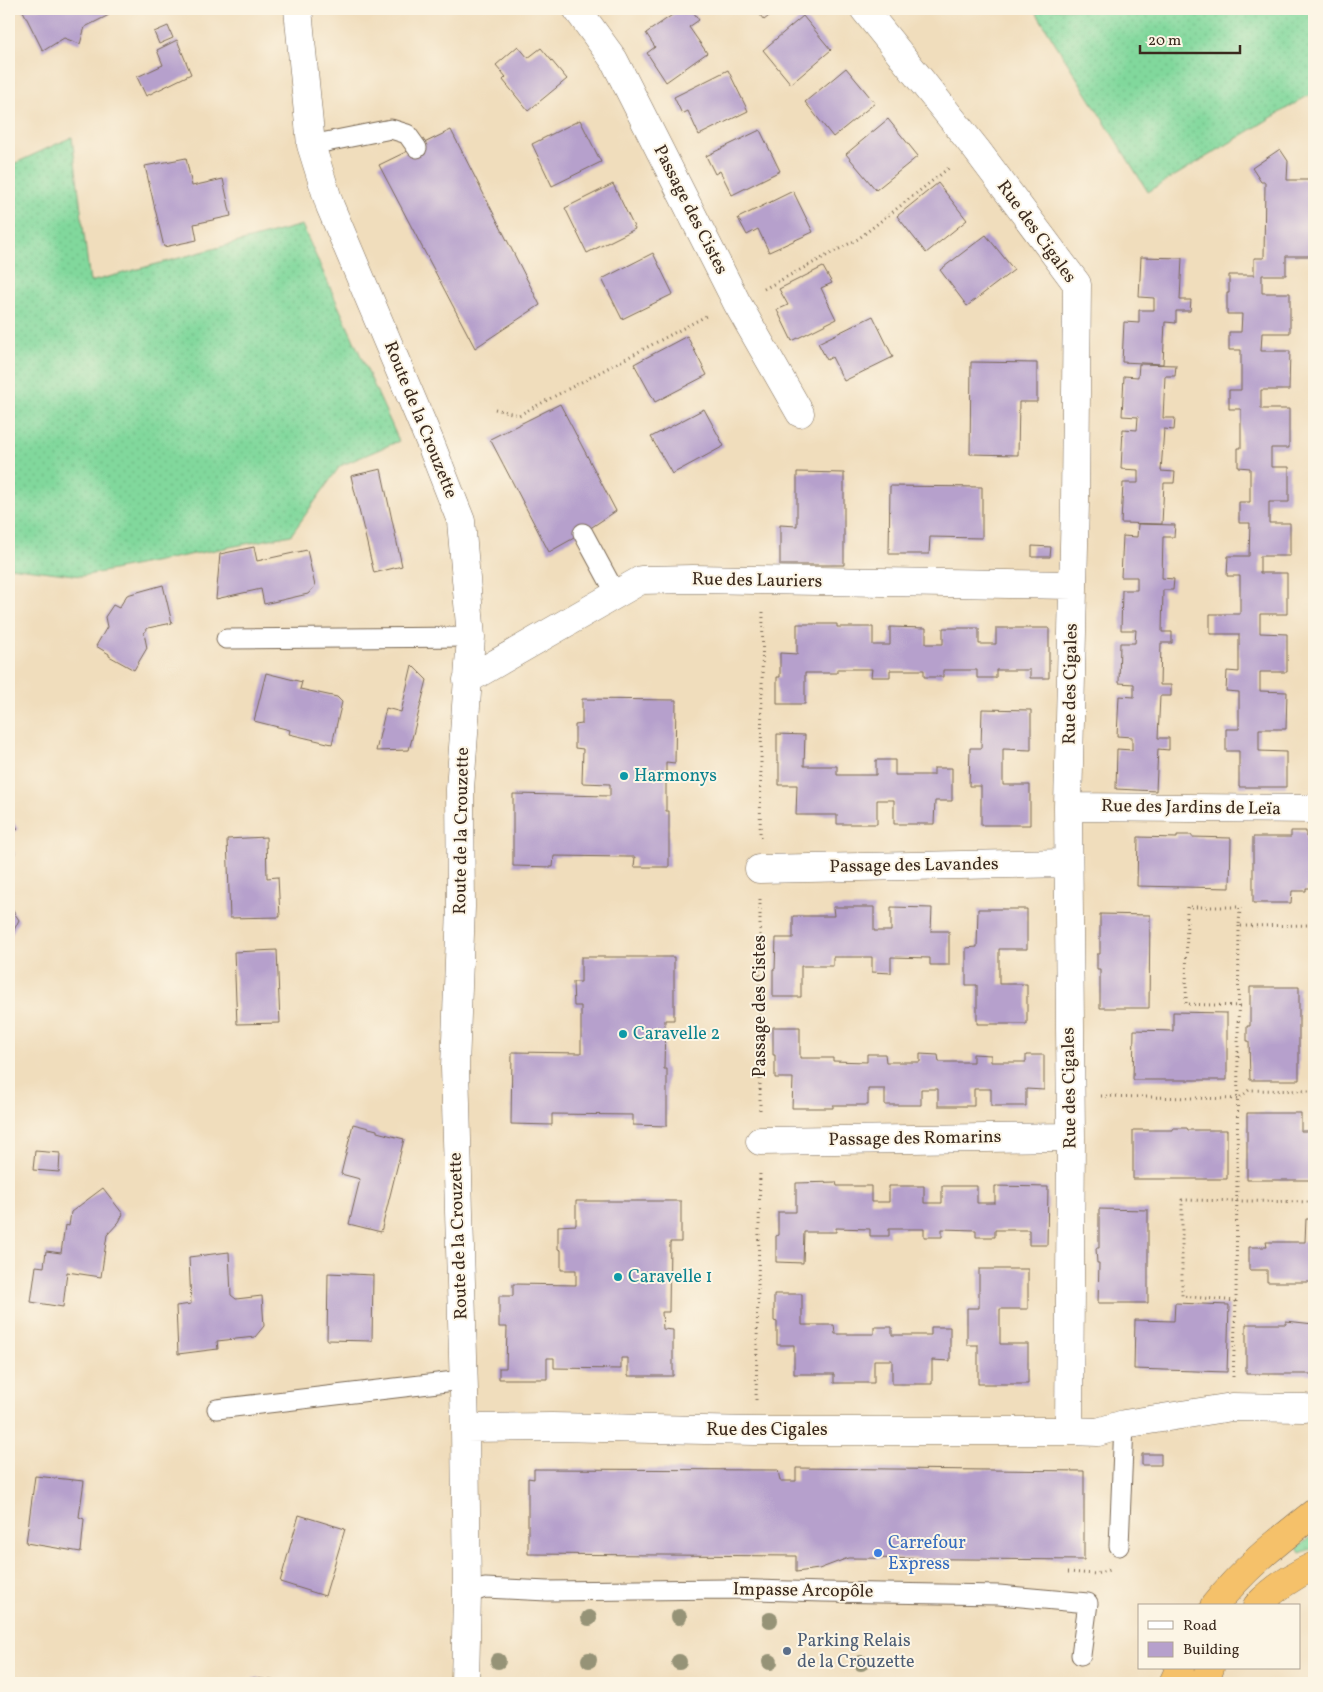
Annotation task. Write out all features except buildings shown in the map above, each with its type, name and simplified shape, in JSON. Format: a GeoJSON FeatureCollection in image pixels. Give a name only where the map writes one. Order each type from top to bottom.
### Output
{"type":"FeatureCollection","features":[{"type":"Feature","properties":{"kind":"highway"},"geometry":{"type":"LineString","coordinates":[[1216,1604],[1233,1582],[1256,1560],[1314,1513]]}},
{"type":"Feature","properties":{"kind":"highway"},"geometry":{"type":"LineString","coordinates":[[1259,1604],[1299,1573],[1314,1566]]}},
{"type":"Feature","properties":{"kind":"highway"},"geometry":{"type":"LineString","coordinates":[[1173,1683],[1179,1670]]}},
{"type":"Feature","properties":{"kind":"highway"},"geometry":{"type":"LineString","coordinates":[[1204,1683],[1209,1670]]}},
{"type":"Feature","properties":{"kind":"street","name":"Route de la Crouzette"},"geometry":{"type":"LineString","coordinates":[[298,9],[311,145],[330,206],[430,442],[461,521],[471,637],[460,790],[461,907],[455,1067],[465,1428],[467,1594],[465,1683]]}},
{"type":"Feature","properties":{"kind":"street","name":"Passage des Cistes"},"geometry":{"type":"LineString","coordinates":[[577,9],[614,60],[737,303],[800,412]]}},
{"type":"Feature","properties":{"kind":"street","name":"Rue des Cigales"},"geometry":{"type":"LineString","coordinates":[[864,9],[976,149],[1076,284],[1073,586],[1068,807],[1069,1095],[1071,1137],[1070,1431]]}},
{"type":"Feature","properties":{"kind":"street","name":"Rue des Lauriers"},"geometry":{"type":"LineString","coordinates":[[467,680],[641,580],[1073,586]]}},
{"type":"Feature","properties":{"kind":"street","name":"Rue des Jardins de Leïa"},"geometry":{"type":"LineString","coordinates":[[1068,807],[1314,809]]}},
{"type":"Feature","properties":{"kind":"street","name":"Passage des Lavandes"},"geometry":{"type":"LineString","coordinates":[[760,869],[1068,863]]}},
{"type":"Feature","properties":{"kind":"street","name":"Passage des Romarins"},"geometry":{"type":"LineString","coordinates":[[760,1141],[1071,1137]]}},
{"type":"Feature","properties":{"kind":"street","name":"Rue des Cigales"},"geometry":{"type":"LineString","coordinates":[[465,1428],[552,1427],[756,1431],[1098,1432],[1124,1424],[1232,1407],[1305,1408]]}},
{"type":"Feature","properties":{"kind":"lane"},"geometry":{"type":"LineString","coordinates":[[311,145],[391,129],[407,134],[417,148]]}},
{"type":"Feature","properties":{"kind":"lane"},"geometry":{"type":"LineString","coordinates":[[583,533],[616,594]]}},
{"type":"Feature","properties":{"kind":"lane"},"geometry":{"type":"LineString","coordinates":[[226,639],[471,637]]}},
{"type":"Feature","properties":{"kind":"lane"},"geometry":{"type":"LineString","coordinates":[[217,1409],[463,1380]]}},
{"type":"Feature","properties":{"kind":"lane"},"geometry":{"type":"LineString","coordinates":[[1119,1546],[1124,1424]]}},
{"type":"Feature","properties":{"kind":"lane","name":"Impasse Arcopôle"},"geometry":{"type":"LineString","coordinates":[[467,1594],[485,1588],[547,1591],[728,1589],[999,1595],[1088,1602],[1081,1655]]}},
{"type":"Feature","properties":{"kind":"path"},"geometry":{"type":"LineString","coordinates":[[760,291],[858,239],[957,161]]}},
{"type":"Feature","properties":{"kind":"path"},"geometry":{"type":"LineString","coordinates":[[495,409],[518,415],[713,313]]}},
{"type":"Feature","properties":{"kind":"path","name":"Passage des Cistes"},"geometry":{"type":"LineString","coordinates":[[756,1431],[760,1141],[763,581]]}},
{"type":"Feature","properties":{"kind":"path"},"geometry":{"type":"LineString","coordinates":[[1232,1407],[1236,1301],[1240,1006],[1240,907],[1187,907],[1186,1004],[1240,1006]]}},
{"type":"Feature","properties":{"kind":"path"},"geometry":{"type":"LineString","coordinates":[[1240,926],[1314,925],[1314,912]]}},
{"type":"Feature","properties":{"kind":"path"},"geometry":{"type":"LineString","coordinates":[[1069,1095],[1238,1099],[1249,1090],[1314,1091]]}},
{"type":"Feature","properties":{"kind":"path"},"geometry":{"type":"LineString","coordinates":[[1236,1301],[1182,1296],[1182,1200],[1314,1202]]}},
{"type":"Feature","properties":{"kind":"path"},"geometry":{"type":"LineString","coordinates":[[1071,1572],[1096,1574],[1112,1569]]}},
{"type":"Feature","properties":{"kind":"green space"},"geometry":{"type":"Polygon","coordinates":[[[1034,9],[1314,9],[1314,92],[1148,192],[1034,9]]]}},
{"type":"Feature","properties":{"kind":"green space"},"geometry":{"type":"Polygon","coordinates":[[[72,137],[90,282],[302,225],[399,441],[340,466],[291,535],[82,576],[9,567],[9,166],[72,137]]]}},
{"type":"Feature","properties":{"kind":"green space"},"geometry":{"type":"Polygon","coordinates":[[[1314,1534],[1314,1548],[1300,1553],[1297,1548],[1314,1534]]]}},
{"type":"Feature","properties":{"kind":"place","name":"Harmonys"},"geometry":{"type":"Point","coordinates":[624,776]}},
{"type":"Feature","properties":{"kind":"place","name":"Caravelle 2"},"geometry":{"type":"Point","coordinates":[623,1034]}},
{"type":"Feature","properties":{"kind":"place","name":"Caravelle 1"},"geometry":{"type":"Point","coordinates":[618,1277]}},
{"type":"Feature","properties":{"kind":"place","name":"Carrefour Express"},"geometry":{"type":"Point","coordinates":[878,1553]}},
{"type":"Feature","properties":{"kind":"place","name":"Parking Relais de la Crouzette"},"geometry":{"type":"Point","coordinates":[787,1651]}}]}
